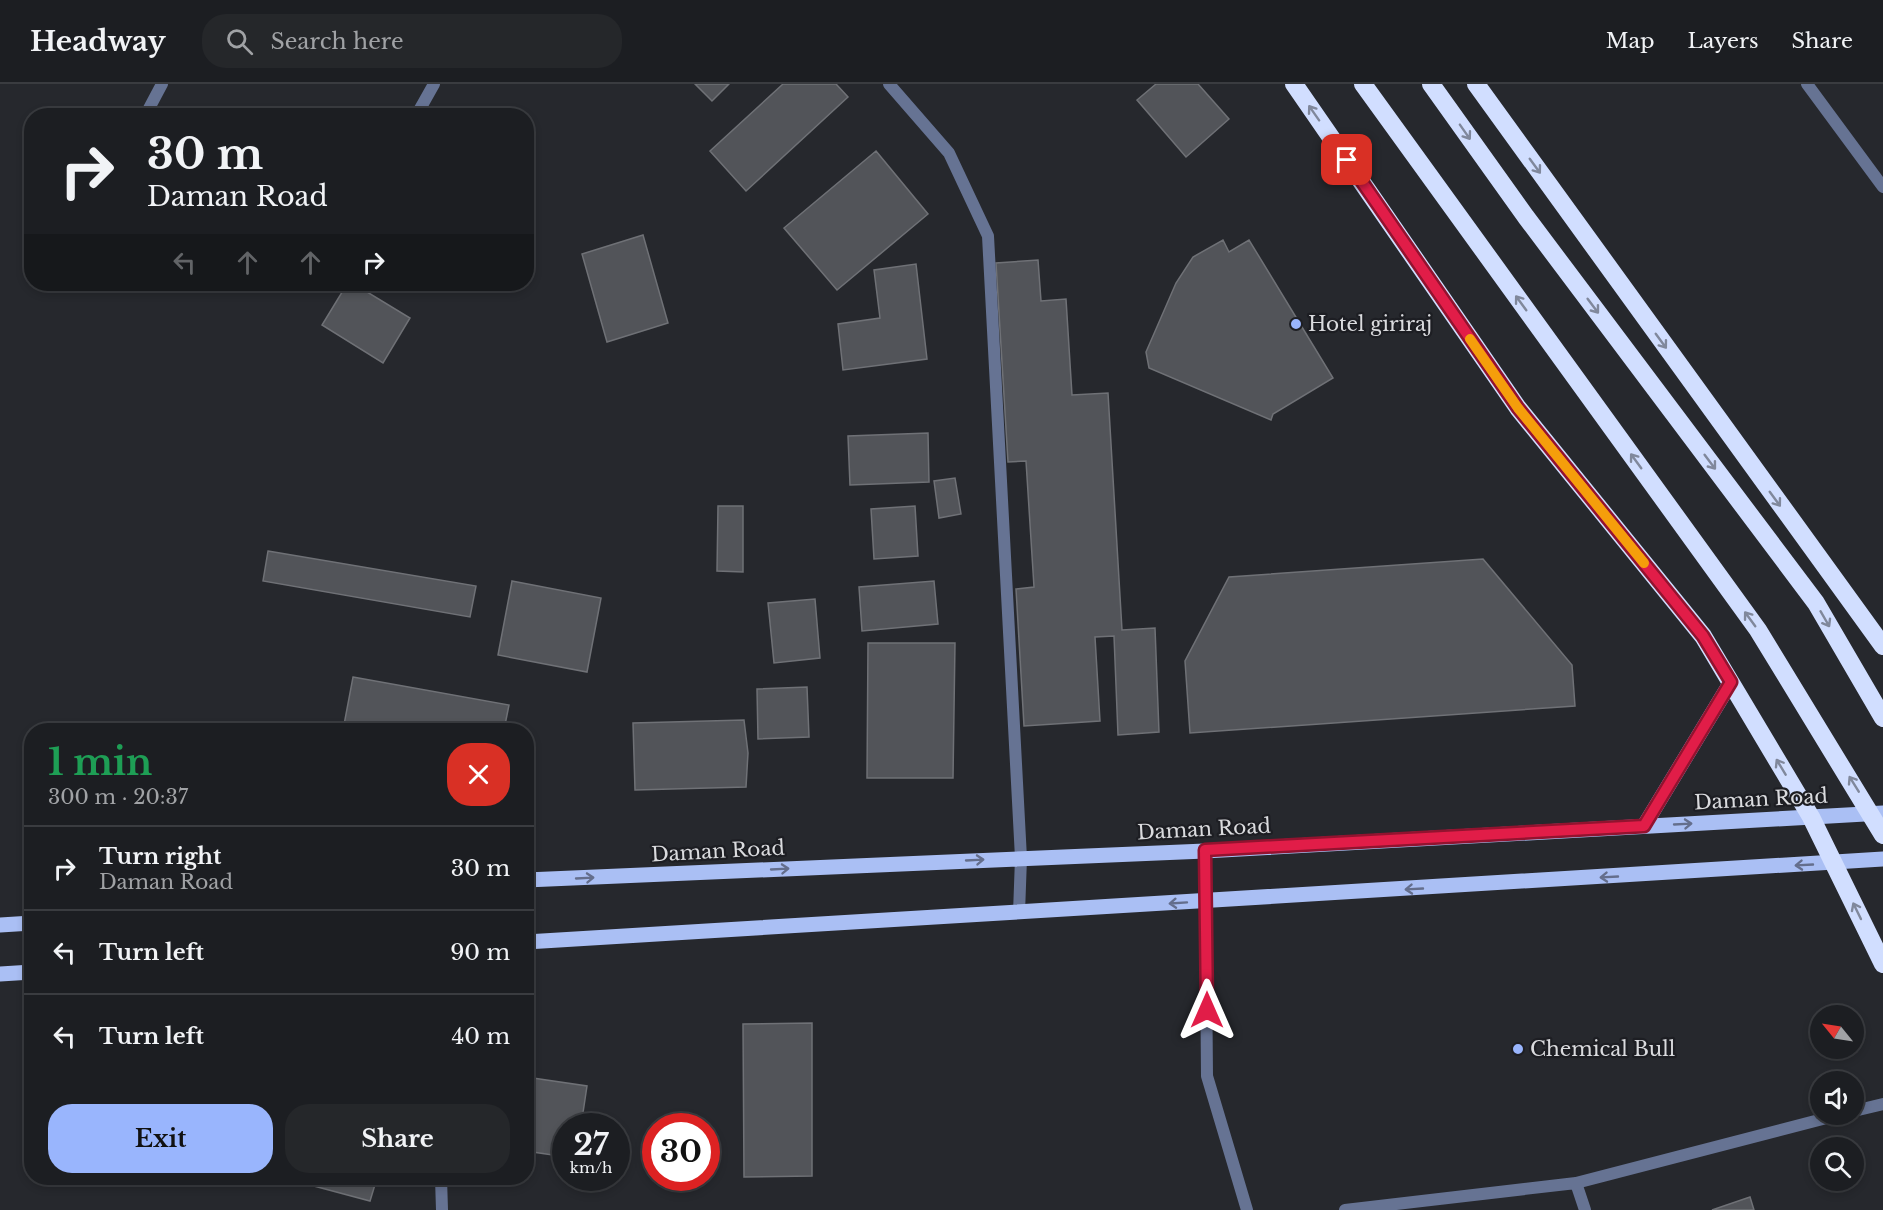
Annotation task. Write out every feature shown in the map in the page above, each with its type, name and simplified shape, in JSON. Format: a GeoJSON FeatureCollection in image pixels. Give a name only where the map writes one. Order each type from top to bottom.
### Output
{"type":"FeatureCollection","features":[{"type":"Feature","properties":{"kind":"highway"},"geometry":{"type":"LineString","coordinates":[[1294,84],[1518,408],[1703,636],[1811,817],[1883,964]]}},
{"type":"Feature","properties":{"kind":"highway"},"geometry":{"type":"LineString","coordinates":[[1363,84],[1758,630],[1883,835]]}},
{"type":"Feature","properties":{"kind":"highway"},"geometry":{"type":"LineString","coordinates":[[1431,84],[1526,217],[1816,603],[1883,718]]}},
{"type":"Feature","properties":{"kind":"highway"},"geometry":{"type":"LineString","coordinates":[[1476,84],[1883,646]]}},
{"type":"Feature","properties":{"kind":"main road"},"geometry":{"type":"LineString","coordinates":[[1644,826],[1731,682]]}},
{"type":"Feature","properties":{"kind":"main road","name":"Daman Road"},"geometry":{"type":"LineString","coordinates":[[534,880],[1205,850],[1883,813]]}},
{"type":"Feature","properties":{"kind":"main road"},"geometry":{"type":"LineString","coordinates":[[534,942],[1883,859]]}},
{"type":"Feature","properties":{"kind":"main road"},"geometry":{"type":"LineString","coordinates":[[0,925],[24,923]]}},
{"type":"Feature","properties":{"kind":"main road"},"geometry":{"type":"LineString","coordinates":[[0,974],[24,972]]}},
{"type":"Feature","properties":{"kind":"street"},"geometry":{"type":"LineString","coordinates":[[149,108],[162,84]]}},
{"type":"Feature","properties":{"kind":"street"},"geometry":{"type":"LineString","coordinates":[[420,108],[434,84]]}},
{"type":"Feature","properties":{"kind":"street"},"geometry":{"type":"LineString","coordinates":[[889,84],[949,153],[988,236],[1021,858],[1019,913]]}},
{"type":"Feature","properties":{"kind":"street"},"geometry":{"type":"LineString","coordinates":[[1807,84],[1883,187]]}},
{"type":"Feature","properties":{"kind":"street"},"geometry":{"type":"LineString","coordinates":[[1205,850],[1207,1076],[1247,1210]]}},
{"type":"Feature","properties":{"kind":"street"},"geometry":{"type":"LineString","coordinates":[[1864,1109],[1883,1104]]}},
{"type":"Feature","properties":{"kind":"street"},"geometry":{"type":"LineString","coordinates":[[1345,1210],[1576,1183],[1810,1122]]}},
{"type":"Feature","properties":{"kind":"street"},"geometry":{"type":"LineString","coordinates":[[1576,1183],[1585,1210]]}},
{"type":"Feature","properties":{"kind":"street"},"geometry":{"type":"LineString","coordinates":[[441,1185],[442,1210]]}},
{"type":"Feature","properties":{"kind":"building"},"geometry":{"type":"Polygon","coordinates":[[[695,84],[729,84],[712,101],[695,84]]]}},
{"type":"Feature","properties":{"kind":"building"},"geometry":{"type":"Polygon","coordinates":[[[783,84],[836,84],[848,97],[746,191],[710,151],[783,84]]]}},
{"type":"Feature","properties":{"kind":"building"},"geometry":{"type":"Polygon","coordinates":[[[1156,84],[1198,84],[1229,119],[1186,157],[1137,100],[1156,84]]]}},
{"type":"Feature","properties":{"kind":"building"},"geometry":{"type":"Polygon","coordinates":[[[876,151],[928,214],[837,290],[784,228],[876,151]]]}},
{"type":"Feature","properties":{"kind":"building"},"geometry":{"type":"Polygon","coordinates":[[[643,235],[668,323],[607,342],[582,254],[643,235]]]}},
{"type":"Feature","properties":{"kind":"building"},"geometry":{"type":"Polygon","coordinates":[[[1223,240],[1229,252],[1249,240],[1333,378],[1273,414],[1271,420],[1149,368],[1146,352],[1176,283],[1193,257],[1223,240]]]}},
{"type":"Feature","properties":{"kind":"building"},"geometry":{"type":"Polygon","coordinates":[[[1038,260],[1041,301],[1066,299],[1072,395],[1108,393],[1122,630],[1155,628],[1159,732],[1118,735],[1114,636],[1095,637],[1100,721],[1024,726],[1016,589],[1034,587],[1026,461],[1008,462],[996,263],[1038,260]]]}},
{"type":"Feature","properties":{"kind":"building"},"geometry":{"type":"Polygon","coordinates":[[[916,264],[927,359],[843,370],[838,324],[880,318],[874,270],[916,264]]]}},
{"type":"Feature","properties":{"kind":"building"},"geometry":{"type":"Polygon","coordinates":[[[343,291],[366,291],[410,318],[383,363],[322,325],[343,291]]]}},
{"type":"Feature","properties":{"kind":"building"},"geometry":{"type":"Polygon","coordinates":[[[928,433],[929,482],[850,485],[848,436],[928,433]]]}},
{"type":"Feature","properties":{"kind":"building"},"geometry":{"type":"Polygon","coordinates":[[[955,478],[961,514],[939,518],[934,481],[955,478]]]}},
{"type":"Feature","properties":{"kind":"building"},"geometry":{"type":"Polygon","coordinates":[[[718,506],[743,506],[743,572],[717,571],[718,506]]]}},
{"type":"Feature","properties":{"kind":"building"},"geometry":{"type":"Polygon","coordinates":[[[915,506],[918,556],[874,559],[871,509],[915,506]]]}},
{"type":"Feature","properties":{"kind":"building"},"geometry":{"type":"Polygon","coordinates":[[[268,551],[476,586],[470,617],[263,581],[268,551]]]}},
{"type":"Feature","properties":{"kind":"building"},"geometry":{"type":"Polygon","coordinates":[[[1483,559],[1572,665],[1575,706],[1190,733],[1185,661],[1229,577],[1483,559]]]}},
{"type":"Feature","properties":{"kind":"building"},"geometry":{"type":"Polygon","coordinates":[[[512,581],[601,598],[587,672],[498,655],[512,581]]]}},
{"type":"Feature","properties":{"kind":"building"},"geometry":{"type":"Polygon","coordinates":[[[934,581],[938,624],[862,631],[859,587],[934,581]]]}},
{"type":"Feature","properties":{"kind":"building"},"geometry":{"type":"Polygon","coordinates":[[[815,599],[820,658],[774,663],[768,603],[815,599]]]}},
{"type":"Feature","properties":{"kind":"building"},"geometry":{"type":"Polygon","coordinates":[[[868,643],[955,643],[953,778],[867,778],[868,643]]]}},
{"type":"Feature","properties":{"kind":"building"},"geometry":{"type":"Polygon","coordinates":[[[353,677],[509,705],[505,723],[344,723],[353,677]]]}},
{"type":"Feature","properties":{"kind":"building"},"geometry":{"type":"Polygon","coordinates":[[[807,687],[809,737],[758,739],[757,689],[807,687]]]}},
{"type":"Feature","properties":{"kind":"building"},"geometry":{"type":"Polygon","coordinates":[[[744,720],[748,753],[746,787],[635,790],[633,723],[744,720]]]}},
{"type":"Feature","properties":{"kind":"building"},"geometry":{"type":"Polygon","coordinates":[[[812,1023],[812,1176],[744,1177],[743,1024],[812,1023]]]}},
{"type":"Feature","properties":{"kind":"building"},"geometry":{"type":"Polygon","coordinates":[[[534,1078],[587,1086],[583,1113],[552,1113],[552,1155],[534,1152],[534,1078]]]}},
{"type":"Feature","properties":{"kind":"building"},"geometry":{"type":"Polygon","coordinates":[[[310,1185],[375,1185],[370,1201],[310,1185]]]}},
{"type":"Feature","properties":{"kind":"building"},"geometry":{"type":"Polygon","coordinates":[[[1750,1197],[1754,1210],[1712,1210],[1750,1197]]]}},
{"type":"Feature","properties":{"kind":"slow traffic"},"geometry":{"type":"LineString","coordinates":[[1470,339],[1518,408],[1644,563]]}},
{"type":"Feature","properties":{"kind":"place","name":"Hotel giriraj"},"geometry":{"type":"Point","coordinates":[1296,324]}},
{"type":"Feature","properties":{"kind":"place","name":"Chemical Bull"},"geometry":{"type":"Point","coordinates":[1518,1049]}},
{"type":"Feature","properties":{"kind":"route"},"geometry":{"type":"LineString","coordinates":[[1207,1010],[1205,850],[1644,826],[1731,682],[1703,636],[1518,408],[1347,160]]}}]}
